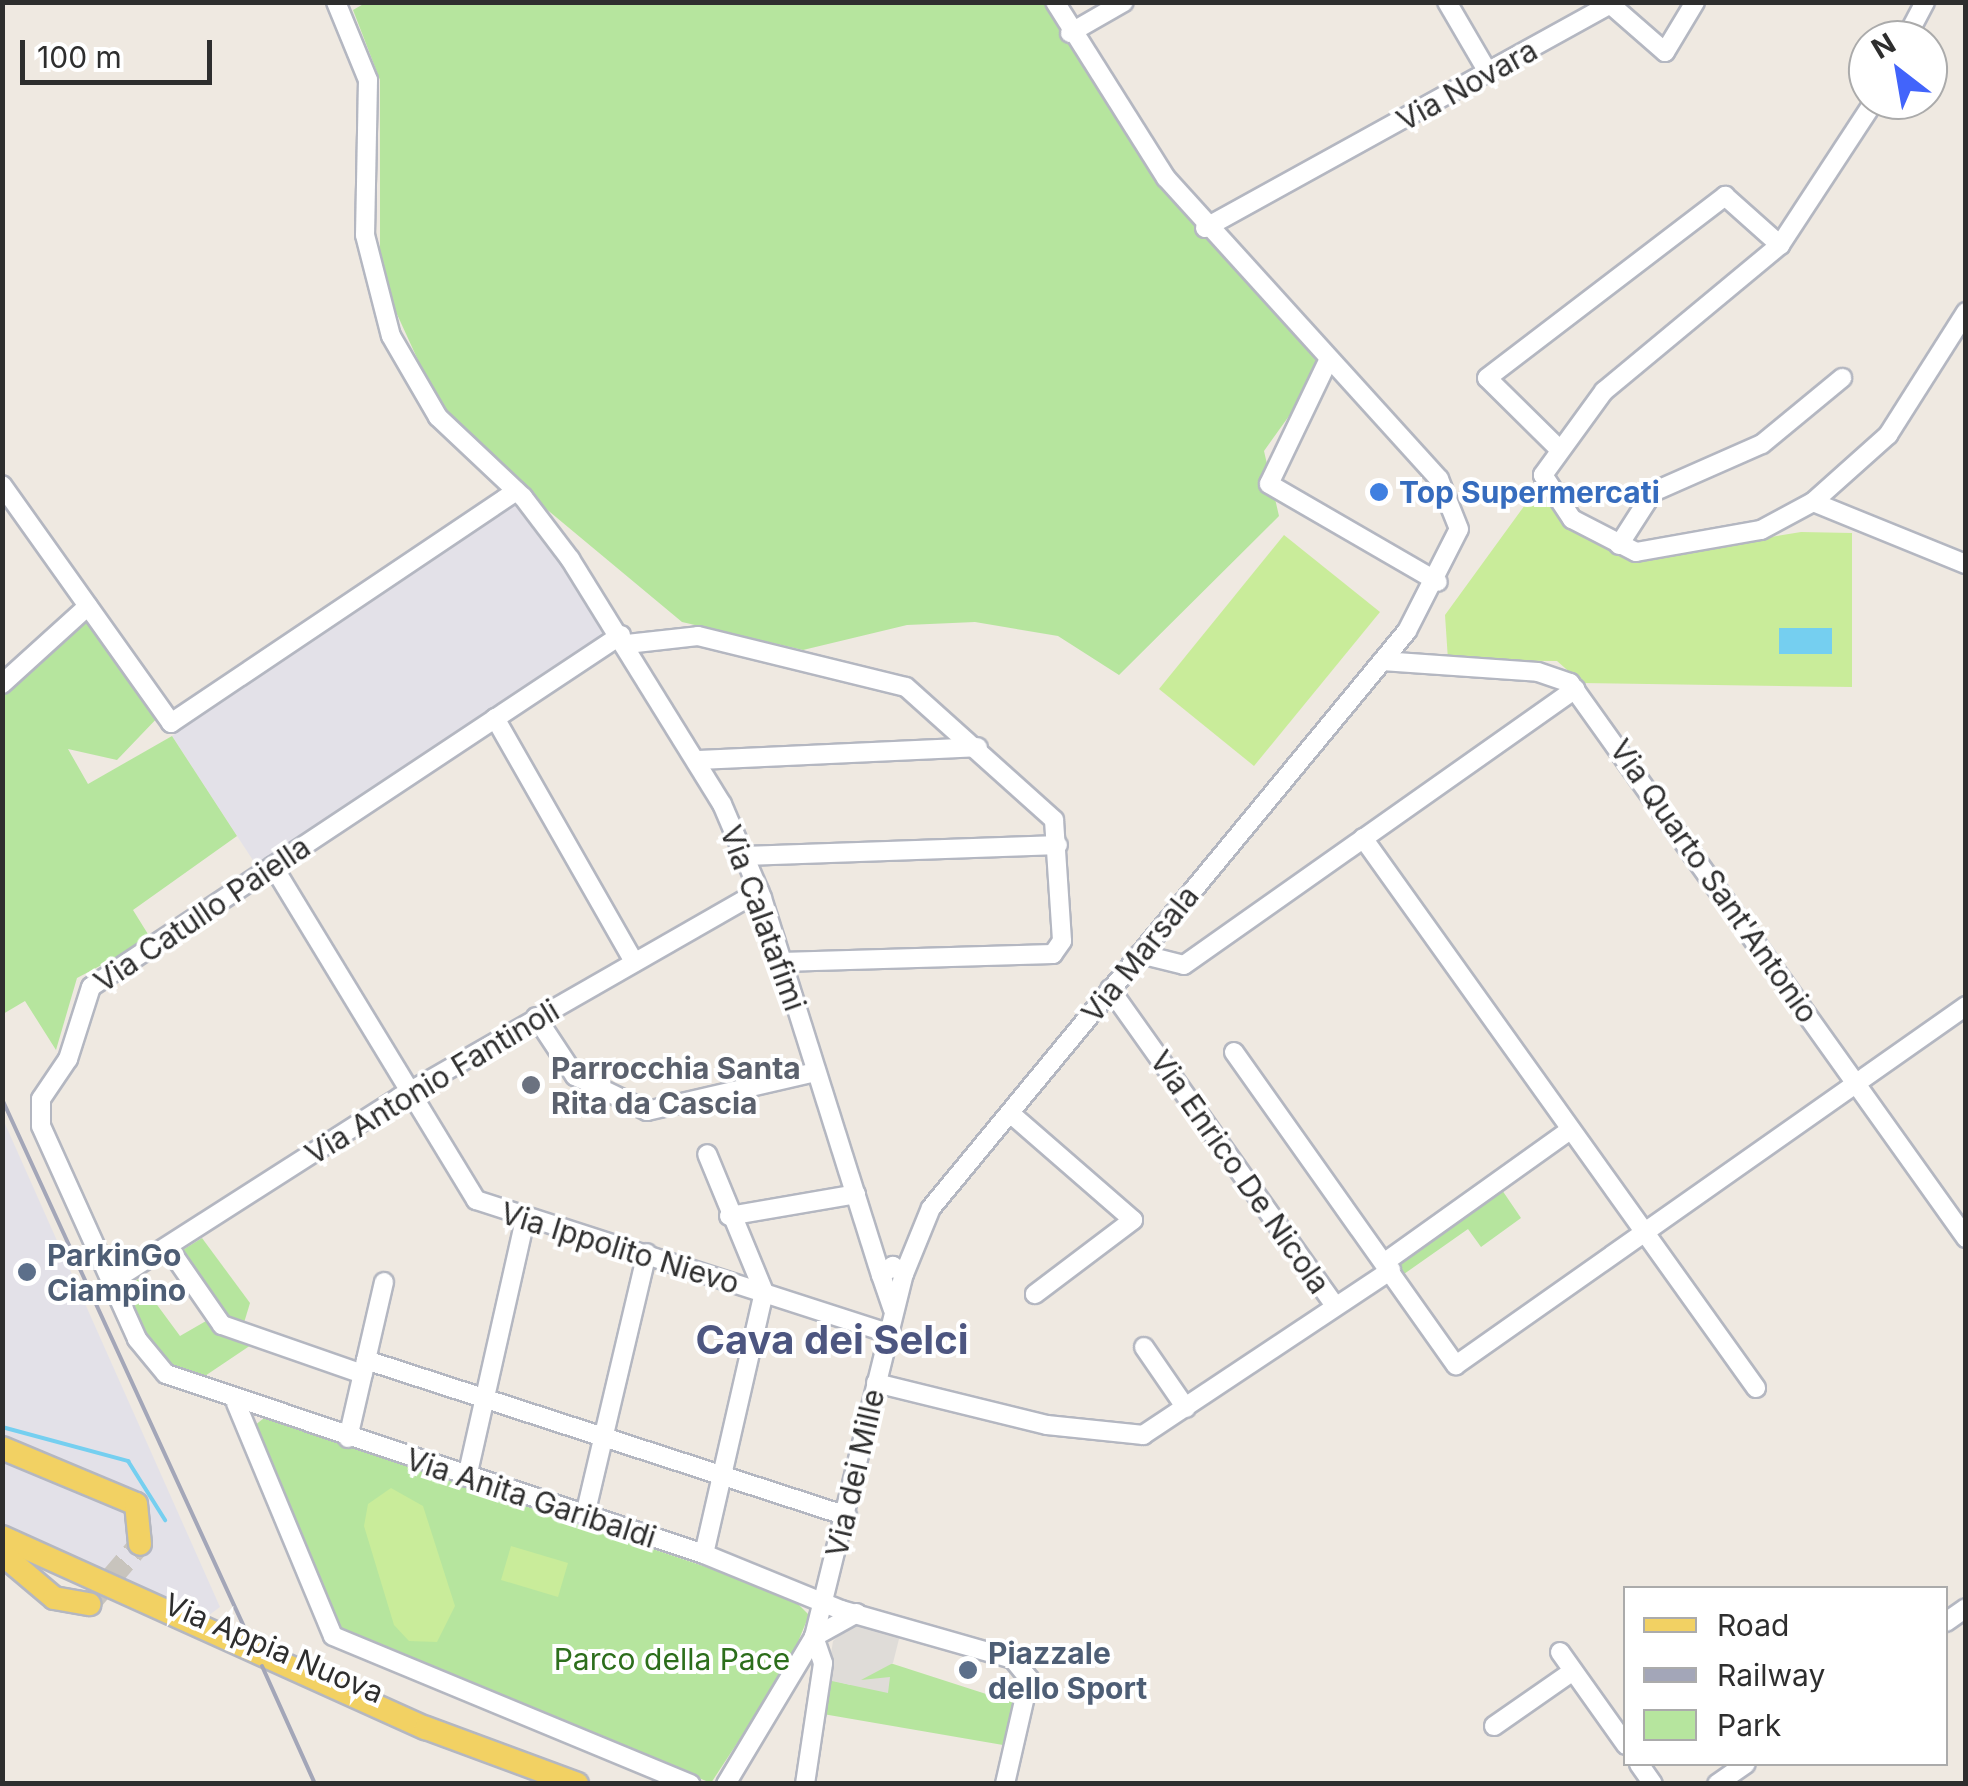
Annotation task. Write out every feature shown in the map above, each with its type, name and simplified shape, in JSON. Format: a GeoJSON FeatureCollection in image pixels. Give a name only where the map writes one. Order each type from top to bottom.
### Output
{"type":"FeatureCollection","features":[{"type":"Feature","properties":{"kind":"main road"},"geometry":{"type":"LineString","coordinates":[[2,1448],[136,1504],[140,1544]]}},
{"type":"Feature","properties":{"kind":"main road","name":"Via Appia Nuova"},"geometry":{"type":"LineString","coordinates":[[2,1524],[546,1772]]}},
{"type":"Feature","properties":{"kind":"main road","name":"Via Appia Nuova"},"geometry":{"type":"LineString","coordinates":[[2,1537],[426,1728],[576,1784]]}},
{"type":"Feature","properties":{"kind":"main road"},"geometry":{"type":"LineString","coordinates":[[2,1554],[54,1598],[89,1604]]}},
{"type":"Feature","properties":{"kind":"street","name":"Via Calatafimi"},"geometry":{"type":"LineString","coordinates":[[336,2],[368,80],[364,235],[392,336],[438,417],[516,490],[624,640],[697,760],[760,891],[856,1194],[893,1272]]}},
{"type":"Feature","properties":{"kind":"street","name":"Via Marsala"},"geometry":{"type":"LineString","coordinates":[[893,1272],[910,1254],[932,1208],[1382,662],[1438,582],[1459,530],[1452,496],[1206,228],[1070,33],[1055,2]]}},
{"type":"Feature","properties":{"kind":"street"},"geometry":{"type":"LineString","coordinates":[[1070,33],[1124,2]]}},
{"type":"Feature","properties":{"kind":"street"},"geometry":{"type":"LineString","coordinates":[[1447,2],[1488,74]]}},
{"type":"Feature","properties":{"kind":"street","name":"Via Novara"},"geometry":{"type":"LineString","coordinates":[[1206,228],[1610,4],[1666,52],[1695,2]]}},
{"type":"Feature","properties":{"kind":"street"},"geometry":{"type":"LineString","coordinates":[[1862,120],[1780,245],[1644,354],[1557,448],[1543,475],[1559,504],[1619,545],[1661,554],[1719,544],[1813,502],[1904,416],[1966,312]]}},
{"type":"Feature","properties":{"kind":"street"},"geometry":{"type":"LineString","coordinates":[[1557,448],[1487,378],[1726,196],[1780,245]]}},
{"type":"Feature","properties":{"kind":"street"},"geometry":{"type":"LineString","coordinates":[[1327,363],[1269,484],[1438,582]]}},
{"type":"Feature","properties":{"kind":"street"},"geometry":{"type":"LineString","coordinates":[[1619,545],[1653,492],[1762,444],[1842,378]]}},
{"type":"Feature","properties":{"kind":"street"},"geometry":{"type":"LineString","coordinates":[[2,486],[162,713],[184,722],[516,490]]}},
{"type":"Feature","properties":{"kind":"street"},"geometry":{"type":"LineString","coordinates":[[1813,502],[1966,564]]}},
{"type":"Feature","properties":{"kind":"street"},"geometry":{"type":"LineString","coordinates":[[2,684],[88,606]]}},
{"type":"Feature","properties":{"kind":"street","name":"Via Catullo Paiella"},"geometry":{"type":"LineString","coordinates":[[236,1403],[158,1367],[111,1282],[41,1126],[41,1099],[68,1059],[88,990],[495,718],[624,640],[698,636],[893,682],[978,746],[1048,810],[1058,845]]}},
{"type":"Feature","properties":{"kind":"street"},"geometry":{"type":"LineString","coordinates":[[1382,662],[1538,672],[1575,688]]}},
{"type":"Feature","properties":{"kind":"street"},"geometry":{"type":"LineString","coordinates":[[1140,954],[1182,966],[1575,688]]}},
{"type":"Feature","properties":{"kind":"street","name":"Via Quarto Sant'Antonio"},"geometry":{"type":"LineString","coordinates":[[1575,688],[1966,1238]]}},
{"type":"Feature","properties":{"kind":"street"},"geometry":{"type":"LineString","coordinates":[[495,718],[634,962]]}},
{"type":"Feature","properties":{"kind":"street"},"geometry":{"type":"LineString","coordinates":[[697,760],[978,746]]}},
{"type":"Feature","properties":{"kind":"street"},"geometry":{"type":"LineString","coordinates":[[1363,838],[1756,1388]]}},
{"type":"Feature","properties":{"kind":"street"},"geometry":{"type":"LineString","coordinates":[[746,856],[1058,845],[1062,941],[1049,956],[782,962]]}},
{"type":"Feature","properties":{"kind":"street","name":"Via Ippolito Nievo"},"geometry":{"type":"LineString","coordinates":[[273,866],[466,1192],[525,1218],[646,1253],[888,1333]]}},
{"type":"Feature","properties":{"kind":"street","name":"Via Antonio Fantinoli"},"geometry":{"type":"LineString","coordinates":[[111,1282],[409,1092],[760,891]]}},
{"type":"Feature","properties":{"kind":"street","name":"Via Enrico De Nicola"},"geometry":{"type":"LineString","coordinates":[[876,1383],[1131,1436],[1186,1408],[1334,1304],[1110,989]]}},
{"type":"Feature","properties":{"kind":"street"},"geometry":{"type":"LineString","coordinates":[[1234,1052],[1456,1365],[1966,1006]]}},
{"type":"Feature","properties":{"kind":"street"},"geometry":{"type":"LineString","coordinates":[[536,1017],[575,1076],[647,1111],[816,1072]]}},
{"type":"Feature","properties":{"kind":"street"},"geometry":{"type":"LineString","coordinates":[[1010,1113],[1133,1220],[1035,1294]]}},
{"type":"Feature","properties":{"kind":"street"},"geometry":{"type":"LineString","coordinates":[[1334,1304],[1570,1130]]}},
{"type":"Feature","properties":{"kind":"street"},"geometry":{"type":"LineString","coordinates":[[704,1554],[764,1292],[707,1154]]}},
{"type":"Feature","properties":{"kind":"street"},"geometry":{"type":"LineString","coordinates":[[730,1216],[856,1194]]}},
{"type":"Feature","properties":{"kind":"street"},"geometry":{"type":"LineString","coordinates":[[467,1476],[525,1218]]}},
{"type":"Feature","properties":{"kind":"street"},"geometry":{"type":"LineString","coordinates":[[168,1247],[214,1317],[254,1338],[484,1398],[847,1516]]}},
{"type":"Feature","properties":{"kind":"street"},"geometry":{"type":"LineString","coordinates":[[585,1515],[646,1253]]}},
{"type":"Feature","properties":{"kind":"street","name":"Via dei Mille"},"geometry":{"type":"LineString","coordinates":[[726,1784],[814,1636],[847,1516],[888,1333],[893,1309],[893,1272]]}},
{"type":"Feature","properties":{"kind":"street"},"geometry":{"type":"LineString","coordinates":[[348,1438],[384,1282]]}},
{"type":"Feature","properties":{"kind":"street"},"geometry":{"type":"LineString","coordinates":[[1144,1347],[1186,1408]]}},
{"type":"Feature","properties":{"kind":"street"},"geometry":{"type":"LineString","coordinates":[[236,1403],[333,1636],[692,1784]]}},
{"type":"Feature","properties":{"kind":"street","name":"Via Anita Garibaldi"},"geometry":{"type":"LineString","coordinates":[[236,1403],[704,1554],[823,1600]]}},
{"type":"Feature","properties":{"kind":"street"},"geometry":{"type":"LineString","coordinates":[[823,1600],[1020,1664],[1028,1690],[1005,1784]]}},
{"type":"Feature","properties":{"kind":"street"},"geometry":{"type":"LineString","coordinates":[[814,1636],[857,1613]]}},
{"type":"Feature","properties":{"kind":"street","name":"Via dei Mille"},"geometry":{"type":"LineString","coordinates":[[805,1784],[823,1663],[814,1636]]}},
{"type":"Feature","properties":{"kind":"street"},"geometry":{"type":"LineString","coordinates":[[1560,1652],[1623,1740]]}},
{"type":"Feature","properties":{"kind":"street"},"geometry":{"type":"LineString","coordinates":[[1494,1726],[1573,1671]]}},
{"type":"Feature","properties":{"kind":"street"},"geometry":{"type":"LineString","coordinates":[[1717,1784],[1743,1766]]}},
{"type":"Feature","properties":{"kind":"shaded area"},"geometry":{"type":"Polygon","coordinates":[[[513,496],[610,635],[258,868],[172,736],[513,496]]]}},
{"type":"Feature","properties":{"kind":"shaded area"},"geometry":{"type":"Polygon","coordinates":[[[2,1117],[220,1607],[193,1627],[3,1537],[2,1117]]]}},
{"type":"Feature","properties":{"kind":"shaded area","name":"Piazzale dello Sport"},"geometry":{"type":"Polygon","coordinates":[[[853,1623],[901,1631],[893,1663],[861,1680],[890,1677],[888,1693],[827,1680],[833,1641],[853,1623]]]}},
{"type":"Feature","properties":{"kind":"green space"},"geometry":{"type":"Polygon","coordinates":[[[367,2],[1055,3],[1115,110],[1327,363],[1264,451],[1279,516],[1119,675],[1058,636],[975,622],[907,625],[803,650],[682,622],[449,428],[380,277],[380,80],[353,10],[367,2]]]}},
{"type":"Feature","properties":{"kind":"green space"},"geometry":{"type":"Polygon","coordinates":[[[1538,487],[1585,536],[1640,559],[1801,532],[1852,533],[1852,687],[1582,683],[1557,661],[1448,660],[1445,615],[1538,487]]]}},
{"type":"Feature","properties":{"kind":"green space"},"geometry":{"type":"Polygon","coordinates":[[[1284,535],[1380,612],[1254,766],[1159,689],[1284,535]]]}},
{"type":"Feature","properties":{"kind":"green space"},"geometry":{"type":"Polygon","coordinates":[[[88,606],[162,713],[117,760],[68,749],[88,784],[172,736],[237,836],[133,910],[151,939],[77,978],[56,1050],[25,1001],[3,1014],[2,684],[88,606]]]}},
{"type":"Feature","properties":{"kind":"green space"},"geometry":{"type":"Polygon","coordinates":[[[1502,1190],[1521,1218],[1481,1247],[1468,1229],[1404,1274],[1397,1264],[1502,1190]]]}},
{"type":"Feature","properties":{"kind":"green space"},"geometry":{"type":"Polygon","coordinates":[[[202,1238],[250,1303],[243,1326],[229,1322],[181,1251],[202,1238]]]}},
{"type":"Feature","properties":{"kind":"green space"},"geometry":{"type":"Polygon","coordinates":[[[138,1279],[180,1336],[206,1321],[251,1345],[196,1382],[156,1353],[126,1289],[138,1279]]]}},
{"type":"Feature","properties":{"kind":"green space","name":"Parco della Pace"},"geometry":{"type":"Polygon","coordinates":[[[264,1418],[789,1595],[809,1615],[789,1664],[711,1783],[336,1629],[254,1426],[264,1418]]]}},
{"type":"Feature","properties":{"kind":"green space"},"geometry":{"type":"Polygon","coordinates":[[[391,1488],[423,1506],[455,1606],[437,1642],[409,1641],[394,1625],[364,1526],[368,1504],[391,1488]]]}},
{"type":"Feature","properties":{"kind":"green space"},"geometry":{"type":"Polygon","coordinates":[[[511,1546],[568,1563],[558,1597],[501,1580],[511,1546]]]}},
{"type":"Feature","properties":{"kind":"green space"},"geometry":{"type":"Polygon","coordinates":[[[887,1662],[1014,1703],[1003,1745],[823,1714],[831,1680],[851,1685],[887,1662]]]}},
{"type":"Feature","properties":{"kind":"water"},"geometry":{"type":"Polygon","coordinates":[[[1779,628],[1832,628],[1832,654],[1779,654],[1779,628]]]}},
{"type":"Feature","properties":{"kind":"waterway"},"geometry":{"type":"LineString","coordinates":[[2,1427],[128,1461],[165,1520]]}},
{"type":"Feature","properties":{"kind":"tunnel"},"geometry":{"type":"LineString","coordinates":[[89,1604],[140,1544]]}},
{"type":"Feature","properties":{"kind":"railway"},"geometry":{"type":"LineString","coordinates":[[2,1099],[245,1629]]}},
{"type":"Feature","properties":{"kind":"railway"},"geometry":{"type":"LineString","coordinates":[[262,1666],[315,1784]]}},
{"type":"Feature","properties":{"kind":"place","name":"Top Supermercati"},"geometry":{"type":"Point","coordinates":[1379,492]}},
{"type":"Feature","properties":{"kind":"place","name":"Parrocchia Santa Rita da Cascia"},"geometry":{"type":"Point","coordinates":[531,1085]}},
{"type":"Feature","properties":{"kind":"place","name":"ParkinGo Ciampino"},"geometry":{"type":"Point","coordinates":[27,1272]}},
{"type":"Feature","properties":{"kind":"place","name":"Piazzale dello Sport"},"geometry":{"type":"Point","coordinates":[968,1670]}},
{"type":"Feature","properties":{"kind":"district","name":"Cava dei Selci"},"geometry":{"type":"Point","coordinates":[832,1340]}}]}
